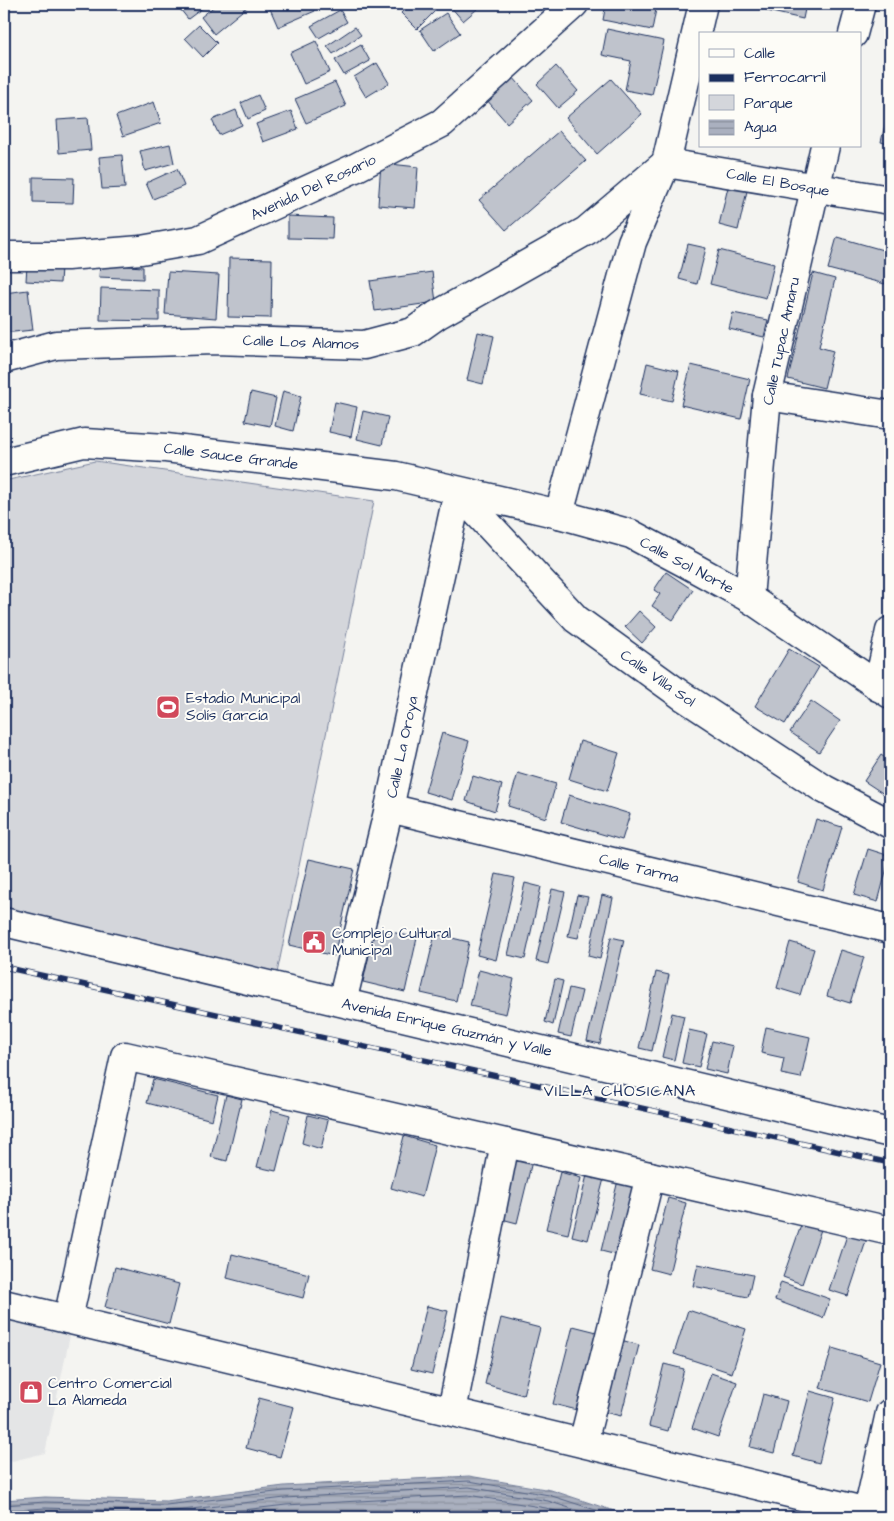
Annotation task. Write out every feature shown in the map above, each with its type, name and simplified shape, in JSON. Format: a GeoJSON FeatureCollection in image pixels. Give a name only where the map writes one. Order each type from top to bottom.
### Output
{"type":"FeatureCollection","features":[{"type":"Feature","properties":{"kind":"street","name":"Avenida Del Rosario"},"geometry":{"type":"LineString","coordinates":[[4,256],[67,256],[142,250],[198,240],[355,168],[442,124],[574,4]]}},
{"type":"Feature","properties":{"kind":"street"},"geometry":{"type":"LineString","coordinates":[[559,514],[632,242],[666,163],[704,4]]}},
{"type":"Feature","properties":{"kind":"street"},"geometry":{"type":"LineString","coordinates":[[854,32],[861,4]]}},
{"type":"Feature","properties":{"kind":"street","name":"Calle Tupac Amaru"},"geometry":{"type":"LineString","coordinates":[[749,598],[767,396],[825,148]]}},
{"type":"Feature","properties":{"kind":"street","name":"Calle El Bosque"},"geometry":{"type":"LineString","coordinates":[[666,163],[890,200]]}},
{"type":"Feature","properties":{"kind":"street","name":"Calle Los Alamos"},"geometry":{"type":"LineString","coordinates":[[4,359],[56,345],[214,340],[364,345],[413,332],[437,315],[586,231],[666,163]]}},
{"type":"Feature","properties":{"kind":"street"},"geometry":{"type":"LineString","coordinates":[[767,396],[890,415]]}},
{"type":"Feature","properties":{"kind":"street","name":"Calle Sauce Grande"},"geometry":{"type":"LineString","coordinates":[[4,462],[84,443],[166,448],[396,476],[458,492]]}},
{"type":"Feature","properties":{"kind":"street","name":"Calle Sol Norte"},"geometry":{"type":"LineString","coordinates":[[458,492],[559,514],[631,534],[749,598],[884,691]]}},
{"type":"Feature","properties":{"kind":"street","name":"Calle La Oroya"},"geometry":{"type":"LineString","coordinates":[[342,1002],[389,808],[458,492]]}},
{"type":"Feature","properties":{"kind":"street","name":"Calle Villa Sol"},"geometry":{"type":"LineString","coordinates":[[458,492],[576,619],[681,695],[824,789],[890,824]]}},
{"type":"Feature","properties":{"kind":"street"},"geometry":{"type":"LineString","coordinates":[[884,691],[890,631]]}},
{"type":"Feature","properties":{"kind":"street","name":"Calle Tarma"},"geometry":{"type":"LineString","coordinates":[[389,808],[890,929]]}},
{"type":"Feature","properties":{"kind":"street","name":"Avenida Enrique Guzmán y Valle"},"geometry":{"type":"LineString","coordinates":[[4,922],[890,1133]]}},
{"type":"Feature","properties":{"kind":"street"},"geometry":{"type":"LineString","coordinates":[[68,1319],[126,1056],[890,1231]]}},
{"type":"Feature","properties":{"kind":"street"},"geometry":{"type":"LineString","coordinates":[[452,1412],[505,1143]]}},
{"type":"Feature","properties":{"kind":"street"},"geometry":{"type":"LineString","coordinates":[[583,1443],[650,1176]]}},
{"type":"Feature","properties":{"kind":"street"},"geometry":{"type":"LineString","coordinates":[[4,1304],[868,1512],[890,1413]]}},
{"type":"Feature","properties":{"kind":"street"},"geometry":{"type":"LineString","coordinates":[[884,1517],[890,1492]]}},
{"type":"Feature","properties":{"kind":"shaded area","name":"Centro Comercial La Alameda"},"geometry":{"type":"Polygon","coordinates":[[[4,1317],[71,1331],[45,1453],[4,1463],[4,1317]]]}},
{"type":"Feature","properties":{"kind":"green space","name":"Estadio Municipal Solís García"},"geometry":{"type":"Polygon","coordinates":[[[95,461],[374,501],[276,978],[4,913],[4,481],[95,461]]]}},
{"type":"Feature","properties":{"kind":"water"},"geometry":{"type":"Polygon","coordinates":[[[469,1476],[551,1490],[632,1517],[4,1517],[4,1500],[45,1497],[166,1501],[284,1486],[469,1476]]]}},
{"type":"Feature","properties":{"kind":"building"},"geometry":{"type":"Polygon","coordinates":[[[176,4],[208,4],[188,19],[176,4]]]}},
{"type":"Feature","properties":{"kind":"building"},"geometry":{"type":"Polygon","coordinates":[[[217,4],[246,4],[248,6],[214,34],[201,17],[217,4]]]}},
{"type":"Feature","properties":{"kind":"building"},"geometry":{"type":"Polygon","coordinates":[[[268,4],[312,4],[315,11],[278,27],[268,4]]]}},
{"type":"Feature","properties":{"kind":"building"},"geometry":{"type":"Polygon","coordinates":[[[410,4],[427,4],[435,11],[417,29],[401,13],[410,4]]]}},
{"type":"Feature","properties":{"kind":"building"},"geometry":{"type":"Polygon","coordinates":[[[452,4],[483,4],[463,21],[450,6],[452,4]]]}},
{"type":"Feature","properties":{"kind":"building"},"geometry":{"type":"Polygon","coordinates":[[[606,4],[657,4],[652,30],[603,20],[606,4]]]}},
{"type":"Feature","properties":{"kind":"building"},"geometry":{"type":"Polygon","coordinates":[[[768,4],[806,4],[803,19],[767,11],[768,4]]]}},
{"type":"Feature","properties":{"kind":"building"},"geometry":{"type":"Polygon","coordinates":[[[340,10],[347,22],[319,38],[311,26],[340,10]]]}},
{"type":"Feature","properties":{"kind":"building"},"geometry":{"type":"Polygon","coordinates":[[[446,13],[460,33],[434,51],[420,30],[446,13]]]}},
{"type":"Feature","properties":{"kind":"building"},"geometry":{"type":"Polygon","coordinates":[[[199,25],[217,43],[203,57],[185,38],[199,25]]]}},
{"type":"Feature","properties":{"kind":"building"},"geometry":{"type":"Polygon","coordinates":[[[355,27],[361,35],[333,54],[327,46],[355,27]]]}},
{"type":"Feature","properties":{"kind":"building"},"geometry":{"type":"Polygon","coordinates":[[[607,29],[664,41],[652,95],[625,90],[631,61],[602,55],[607,29]]]}},
{"type":"Feature","properties":{"kind":"building"},"geometry":{"type":"Polygon","coordinates":[[[316,41],[330,72],[304,84],[290,53],[316,41]]]}},
{"type":"Feature","properties":{"kind":"building"},"geometry":{"type":"Polygon","coordinates":[[[361,45],[370,61],[344,75],[335,60],[361,45]]]}},
{"type":"Feature","properties":{"kind":"building"},"geometry":{"type":"Polygon","coordinates":[[[377,63],[389,83],[366,97],[354,77],[377,63]]]}},
{"type":"Feature","properties":{"kind":"building"},"geometry":{"type":"Polygon","coordinates":[[[556,66],[578,91],[558,108],[537,84],[556,66]]]}},
{"type":"Feature","properties":{"kind":"building"},"geometry":{"type":"Polygon","coordinates":[[[512,76],[533,100],[507,123],[486,99],[512,76]]]}},
{"type":"Feature","properties":{"kind":"building"},"geometry":{"type":"Polygon","coordinates":[[[611,79],[642,114],[597,154],[566,118],[611,79]]]}},
{"type":"Feature","properties":{"kind":"building"},"geometry":{"type":"Polygon","coordinates":[[[335,82],[346,106],[306,123],[295,99],[335,82]]]}},
{"type":"Feature","properties":{"kind":"building"},"geometry":{"type":"Polygon","coordinates":[[[258,95],[265,111],[248,119],[241,103],[258,95]]]}},
{"type":"Feature","properties":{"kind":"building"},"geometry":{"type":"Polygon","coordinates":[[[154,102],[161,123],[123,136],[116,116],[154,102]]]}},
{"type":"Feature","properties":{"kind":"building"},"geometry":{"type":"Polygon","coordinates":[[[890,103],[890,144],[881,142],[890,103]]]}},
{"type":"Feature","properties":{"kind":"building"},"geometry":{"type":"Polygon","coordinates":[[[236,110],[242,125],[219,135],[212,120],[236,110]]]}},
{"type":"Feature","properties":{"kind":"building"},"geometry":{"type":"Polygon","coordinates":[[[291,111],[298,129],[263,142],[256,124],[291,111]]]}},
{"type":"Feature","properties":{"kind":"building"},"geometry":{"type":"Polygon","coordinates":[[[88,118],[91,150],[59,153],[57,120],[88,118]]]}},
{"type":"Feature","properties":{"kind":"building"},"geometry":{"type":"Polygon","coordinates":[[[559,131],[586,161],[506,230],[479,200],[559,131]]]}},
{"type":"Feature","properties":{"kind":"building"},"geometry":{"type":"Polygon","coordinates":[[[170,144],[174,163],[145,171],[140,151],[170,144]]]}},
{"type":"Feature","properties":{"kind":"building"},"geometry":{"type":"Polygon","coordinates":[[[122,155],[125,188],[102,189],[99,157],[122,155]]]}},
{"type":"Feature","properties":{"kind":"building"},"geometry":{"type":"Polygon","coordinates":[[[381,163],[418,167],[415,208],[378,205],[381,163]]]}},
{"type":"Feature","properties":{"kind":"building"},"geometry":{"type":"Polygon","coordinates":[[[177,169],[184,186],[153,199],[146,183],[177,169]]]}},
{"type":"Feature","properties":{"kind":"building"},"geometry":{"type":"Polygon","coordinates":[[[33,177],[74,178],[73,203],[33,202],[33,177]]]}},
{"type":"Feature","properties":{"kind":"building"},"geometry":{"type":"Polygon","coordinates":[[[728,187],[747,191],[738,230],[719,225],[728,187]]]}},
{"type":"Feature","properties":{"kind":"building"},"geometry":{"type":"Polygon","coordinates":[[[288,216],[333,218],[332,239],[288,238],[288,216]]]}},
{"type":"Feature","properties":{"kind":"building"},"geometry":{"type":"Polygon","coordinates":[[[837,237],[890,252],[890,263],[885,284],[828,269],[837,237]]]}},
{"type":"Feature","properties":{"kind":"building"},"geometry":{"type":"Polygon","coordinates":[[[688,244],[706,248],[697,284],[679,279],[688,244]]]}},
{"type":"Feature","properties":{"kind":"building"},"geometry":{"type":"Polygon","coordinates":[[[719,250],[774,264],[766,298],[710,284],[719,250]]]}},
{"type":"Feature","properties":{"kind":"building"},"geometry":{"type":"Polygon","coordinates":[[[229,258],[272,259],[271,318],[228,317],[229,258]]]}},
{"type":"Feature","properties":{"kind":"building"},"geometry":{"type":"Polygon","coordinates":[[[100,264],[143,267],[143,279],[99,277],[100,264]]]}},
{"type":"Feature","properties":{"kind":"building"},"geometry":{"type":"Polygon","coordinates":[[[27,265],[61,267],[60,283],[26,281],[27,265]]]}},
{"type":"Feature","properties":{"kind":"building"},"geometry":{"type":"Polygon","coordinates":[[[168,272],[219,275],[216,318],[165,314],[168,272]]]}},
{"type":"Feature","properties":{"kind":"building"},"geometry":{"type":"Polygon","coordinates":[[[432,272],[436,302],[375,311],[370,281],[432,272]]]}},
{"type":"Feature","properties":{"kind":"building"},"geometry":{"type":"Polygon","coordinates":[[[813,273],[835,279],[819,347],[833,351],[824,388],[788,379],[813,273]]]}},
{"type":"Feature","properties":{"kind":"building"},"geometry":{"type":"Polygon","coordinates":[[[101,288],[159,290],[159,321],[100,320],[101,288]]]}},
{"type":"Feature","properties":{"kind":"building"},"geometry":{"type":"Polygon","coordinates":[[[28,290],[33,330],[4,333],[4,293],[28,290]]]}},
{"type":"Feature","properties":{"kind":"building"},"geometry":{"type":"Polygon","coordinates":[[[733,313],[768,320],[764,337],[729,329],[733,313]]]}},
{"type":"Feature","properties":{"kind":"building"},"geometry":{"type":"Polygon","coordinates":[[[478,332],[494,336],[483,384],[467,380],[478,332]]]}},
{"type":"Feature","properties":{"kind":"building"},"geometry":{"type":"Polygon","coordinates":[[[647,363],[679,371],[672,401],[640,394],[647,363]]]}},
{"type":"Feature","properties":{"kind":"building"},"geometry":{"type":"Polygon","coordinates":[[[691,365],[750,379],[741,419],[681,405],[691,365]]]}},
{"type":"Feature","properties":{"kind":"building"},"geometry":{"type":"Polygon","coordinates":[[[283,391],[301,396],[293,431],[275,426],[283,391]]]}},
{"type":"Feature","properties":{"kind":"building"},"geometry":{"type":"Polygon","coordinates":[[[251,392],[276,398],[270,426],[245,421],[251,392]]]}},
{"type":"Feature","properties":{"kind":"building"},"geometry":{"type":"Polygon","coordinates":[[[335,402],[357,407],[351,437],[329,432],[335,402]]]}},
{"type":"Feature","properties":{"kind":"building"},"geometry":{"type":"Polygon","coordinates":[[[363,411],[388,417],[382,445],[357,439],[363,411]]]}},
{"type":"Feature","properties":{"kind":"building"},"geometry":{"type":"Polygon","coordinates":[[[666,572],[693,590],[673,620],[652,606],[660,594],[654,590],[666,572]]]}},
{"type":"Feature","properties":{"kind":"building"},"geometry":{"type":"Polygon","coordinates":[[[639,611],[656,627],[642,643],[625,627],[639,611]]]}},
{"type":"Feature","properties":{"kind":"building"},"geometry":{"type":"Polygon","coordinates":[[[789,649],[819,667],[785,724],[755,706],[789,649]]]}},
{"type":"Feature","properties":{"kind":"building"},"geometry":{"type":"Polygon","coordinates":[[[811,701],[840,721],[819,752],[790,732],[811,701]]]}},
{"type":"Feature","properties":{"kind":"building"},"geometry":{"type":"Polygon","coordinates":[[[442,733],[469,741],[452,800],[425,792],[442,733]]]}},
{"type":"Feature","properties":{"kind":"building"},"geometry":{"type":"Polygon","coordinates":[[[580,741],[619,753],[607,791],[569,779],[580,741]]]}},
{"type":"Feature","properties":{"kind":"building"},"geometry":{"type":"Polygon","coordinates":[[[881,755],[890,761],[890,798],[864,781],[881,755]]]}},
{"type":"Feature","properties":{"kind":"building"},"geometry":{"type":"Polygon","coordinates":[[[518,773],[556,784],[546,818],[508,806],[518,773]]]}},
{"type":"Feature","properties":{"kind":"building"},"geometry":{"type":"Polygon","coordinates":[[[473,776],[502,785],[495,811],[466,801],[473,776]]]}},
{"type":"Feature","properties":{"kind":"building"},"geometry":{"type":"Polygon","coordinates":[[[569,795],[630,814],[622,840],[561,822],[569,795]]]}},
{"type":"Feature","properties":{"kind":"building"},"geometry":{"type":"Polygon","coordinates":[[[816,819],[842,827],[823,890],[798,882],[816,819]]]}},
{"type":"Feature","properties":{"kind":"building"},"geometry":{"type":"Polygon","coordinates":[[[868,849],[890,856],[878,902],[854,895],[868,849]]]}},
{"type":"Feature","properties":{"kind":"building"},"geometry":{"type":"Polygon","coordinates":[[[309,859],[354,869],[334,956],[289,945],[309,859]]]}},
{"type":"Feature","properties":{"kind":"building"},"geometry":{"type":"Polygon","coordinates":[[[496,874],[515,878],[496,960],[477,955],[496,874]]]}},
{"type":"Feature","properties":{"kind":"building"},"geometry":{"type":"Polygon","coordinates":[[[525,883],[541,887],[525,959],[508,955],[525,883]]]}},
{"type":"Feature","properties":{"kind":"building"},"geometry":{"type":"Polygon","coordinates":[[[552,889],[565,892],[548,964],[536,961],[552,889]]]}},
{"type":"Feature","properties":{"kind":"building"},"geometry":{"type":"Polygon","coordinates":[[[577,895],[588,897],[578,938],[568,936],[577,895]]]}},
{"type":"Feature","properties":{"kind":"building"},"geometry":{"type":"Polygon","coordinates":[[[602,895],[613,898],[600,959],[588,956],[602,895]]]}},
{"type":"Feature","properties":{"kind":"building"},"geometry":{"type":"Polygon","coordinates":[[[375,928],[417,938],[405,992],[363,982],[375,928]]]}},
{"type":"Feature","properties":{"kind":"building"},"geometry":{"type":"Polygon","coordinates":[[[435,934],[469,942],[456,1001],[421,993],[435,934]]]}},
{"type":"Feature","properties":{"kind":"building"},"geometry":{"type":"Polygon","coordinates":[[[611,937],[624,940],[600,1044],[587,1041],[611,937]]]}},
{"type":"Feature","properties":{"kind":"building"},"geometry":{"type":"Polygon","coordinates":[[[790,942],[814,949],[800,995],[777,988],[790,942]]]}},
{"type":"Feature","properties":{"kind":"building"},"geometry":{"type":"Polygon","coordinates":[[[841,950],[864,957],[850,1003],[827,996],[841,950]]]}},
{"type":"Feature","properties":{"kind":"building"},"geometry":{"type":"Polygon","coordinates":[[[479,970],[514,979],[506,1014],[470,1006],[479,970]]]}},
{"type":"Feature","properties":{"kind":"building"},"geometry":{"type":"Polygon","coordinates":[[[656,972],[669,975],[652,1051],[639,1048],[656,972]]]}},
{"type":"Feature","properties":{"kind":"building"},"geometry":{"type":"Polygon","coordinates":[[[555,979],[563,981],[553,1025],[545,1022],[555,979]]]}},
{"type":"Feature","properties":{"kind":"building"},"geometry":{"type":"Polygon","coordinates":[[[569,988],[582,991],[571,1037],[558,1034],[569,988]]]}},
{"type":"Feature","properties":{"kind":"building"},"geometry":{"type":"Polygon","coordinates":[[[672,1013],[684,1016],[674,1060],[662,1057],[672,1013]]]}},
{"type":"Feature","properties":{"kind":"building"},"geometry":{"type":"Polygon","coordinates":[[[766,1027],[810,1037],[801,1078],[781,1074],[784,1058],[761,1053],[766,1027]]]}},
{"type":"Feature","properties":{"kind":"building"},"geometry":{"type":"Polygon","coordinates":[[[689,1030],[707,1034],[699,1067],[682,1063],[689,1030]]]}},
{"type":"Feature","properties":{"kind":"building"},"geometry":{"type":"Polygon","coordinates":[[[712,1041],[733,1046],[727,1074],[705,1069],[712,1041]]]}},
{"type":"Feature","properties":{"kind":"building"},"geometry":{"type":"Polygon","coordinates":[[[153,1079],[218,1095],[212,1120],[147,1103],[153,1079]]]}},
{"type":"Feature","properties":{"kind":"building"},"geometry":{"type":"Polygon","coordinates":[[[226,1095],[242,1099],[227,1161],[211,1157],[226,1095]]]}},
{"type":"Feature","properties":{"kind":"building"},"geometry":{"type":"Polygon","coordinates":[[[272,1110],[290,1115],[276,1171],[257,1167],[272,1110]]]}},
{"type":"Feature","properties":{"kind":"building"},"geometry":{"type":"Polygon","coordinates":[[[308,1115],[328,1120],[321,1149],[302,1143],[308,1115]]]}},
{"type":"Feature","properties":{"kind":"building"},"geometry":{"type":"Polygon","coordinates":[[[404,1136],[435,1145],[422,1197],[391,1188],[404,1136]]]}},
{"type":"Feature","properties":{"kind":"building"},"geometry":{"type":"Polygon","coordinates":[[[511,1147],[534,1153],[517,1223],[494,1217],[511,1147]]]}},
{"type":"Feature","properties":{"kind":"building"},"geometry":{"type":"Polygon","coordinates":[[[589,1167],[606,1171],[588,1240],[572,1236],[589,1167]]]}},
{"type":"Feature","properties":{"kind":"building"},"geometry":{"type":"Polygon","coordinates":[[[560,1172],[581,1178],[568,1234],[546,1229],[560,1172]]]}},
{"type":"Feature","properties":{"kind":"building"},"geometry":{"type":"Polygon","coordinates":[[[619,1176],[636,1181],[617,1255],[601,1251],[619,1176]]]}},
{"type":"Feature","properties":{"kind":"building"},"geometry":{"type":"Polygon","coordinates":[[[668,1198],[686,1203],[669,1274],[650,1269],[668,1198]]]}},
{"type":"Feature","properties":{"kind":"building"},"geometry":{"type":"Polygon","coordinates":[[[805,1214],[824,1221],[802,1284],[783,1277],[805,1214]]]}},
{"type":"Feature","properties":{"kind":"building"},"geometry":{"type":"Polygon","coordinates":[[[851,1223],[870,1229],[848,1296],[829,1290],[851,1223]]]}},
{"type":"Feature","properties":{"kind":"building"},"geometry":{"type":"Polygon","coordinates":[[[232,1254],[309,1274],[303,1298],[227,1278],[232,1254]]]}},
{"type":"Feature","properties":{"kind":"building"},"geometry":{"type":"Polygon","coordinates":[[[698,1264],[753,1275],[748,1297],[693,1286],[698,1264]]]}},
{"type":"Feature","properties":{"kind":"building"},"geometry":{"type":"Polygon","coordinates":[[[115,1267],[179,1284],[169,1324],[105,1307],[115,1267]]]}},
{"type":"Feature","properties":{"kind":"building"},"geometry":{"type":"Polygon","coordinates":[[[781,1282],[830,1299],[823,1318],[775,1300],[781,1282]]]}},
{"type":"Feature","properties":{"kind":"building"},"geometry":{"type":"Polygon","coordinates":[[[427,1306],[448,1311],[432,1374],[411,1369],[427,1306]]]}},
{"type":"Feature","properties":{"kind":"building"},"geometry":{"type":"Polygon","coordinates":[[[688,1310],[746,1329],[732,1373],[674,1354],[688,1310]]]}},
{"type":"Feature","properties":{"kind":"building"},"geometry":{"type":"Polygon","coordinates":[[[501,1318],[540,1328],[523,1395],[485,1384],[501,1318]]]}},
{"type":"Feature","properties":{"kind":"building"},"geometry":{"type":"Polygon","coordinates":[[[573,1326],[597,1332],[577,1410],[553,1404],[573,1326]]]}},
{"type":"Feature","properties":{"kind":"building"},"geometry":{"type":"Polygon","coordinates":[[[610,1337],[639,1345],[621,1416],[592,1409],[610,1337]]]}},
{"type":"Feature","properties":{"kind":"building"},"geometry":{"type":"Polygon","coordinates":[[[832,1348],[880,1362],[868,1402],[820,1388],[832,1348]]]}},
{"type":"Feature","properties":{"kind":"building"},"geometry":{"type":"Polygon","coordinates":[[[664,1364],[684,1369],[668,1431],[649,1426],[664,1364]]]}},
{"type":"Feature","properties":{"kind":"building"},"geometry":{"type":"Polygon","coordinates":[[[711,1373],[737,1382],[718,1437],[692,1428],[711,1373]]]}},
{"type":"Feature","properties":{"kind":"building"},"geometry":{"type":"Polygon","coordinates":[[[810,1391],[835,1398],[819,1463],[793,1456],[810,1391]]]}},
{"type":"Feature","properties":{"kind":"building"},"geometry":{"type":"Polygon","coordinates":[[[763,1394],[787,1401],[774,1453],[750,1447],[763,1394]]]}},
{"type":"Feature","properties":{"kind":"building"},"geometry":{"type":"Polygon","coordinates":[[[259,1398],[294,1407],[280,1457],[246,1448],[259,1398]]]}},
{"type":"Feature","properties":{"kind":"railway"},"geometry":{"type":"LineString","coordinates":[[4,967],[890,1163]]}},
{"type":"Feature","properties":{"kind":"place","name":"Estadio Municipal Solís García"},"geometry":{"type":"Point","coordinates":[168,707]}},
{"type":"Feature","properties":{"kind":"place","name":"Complejo Cultural Municipal"},"geometry":{"type":"Point","coordinates":[314,942]}},
{"type":"Feature","properties":{"kind":"place","name":"Centro Comercial La Alameda"},"geometry":{"type":"Point","coordinates":[31,1392]}},
{"type":"Feature","properties":{"kind":"district","name":"VILLA CHOSICANA"},"geometry":{"type":"Point","coordinates":[620,1090]}}]}
